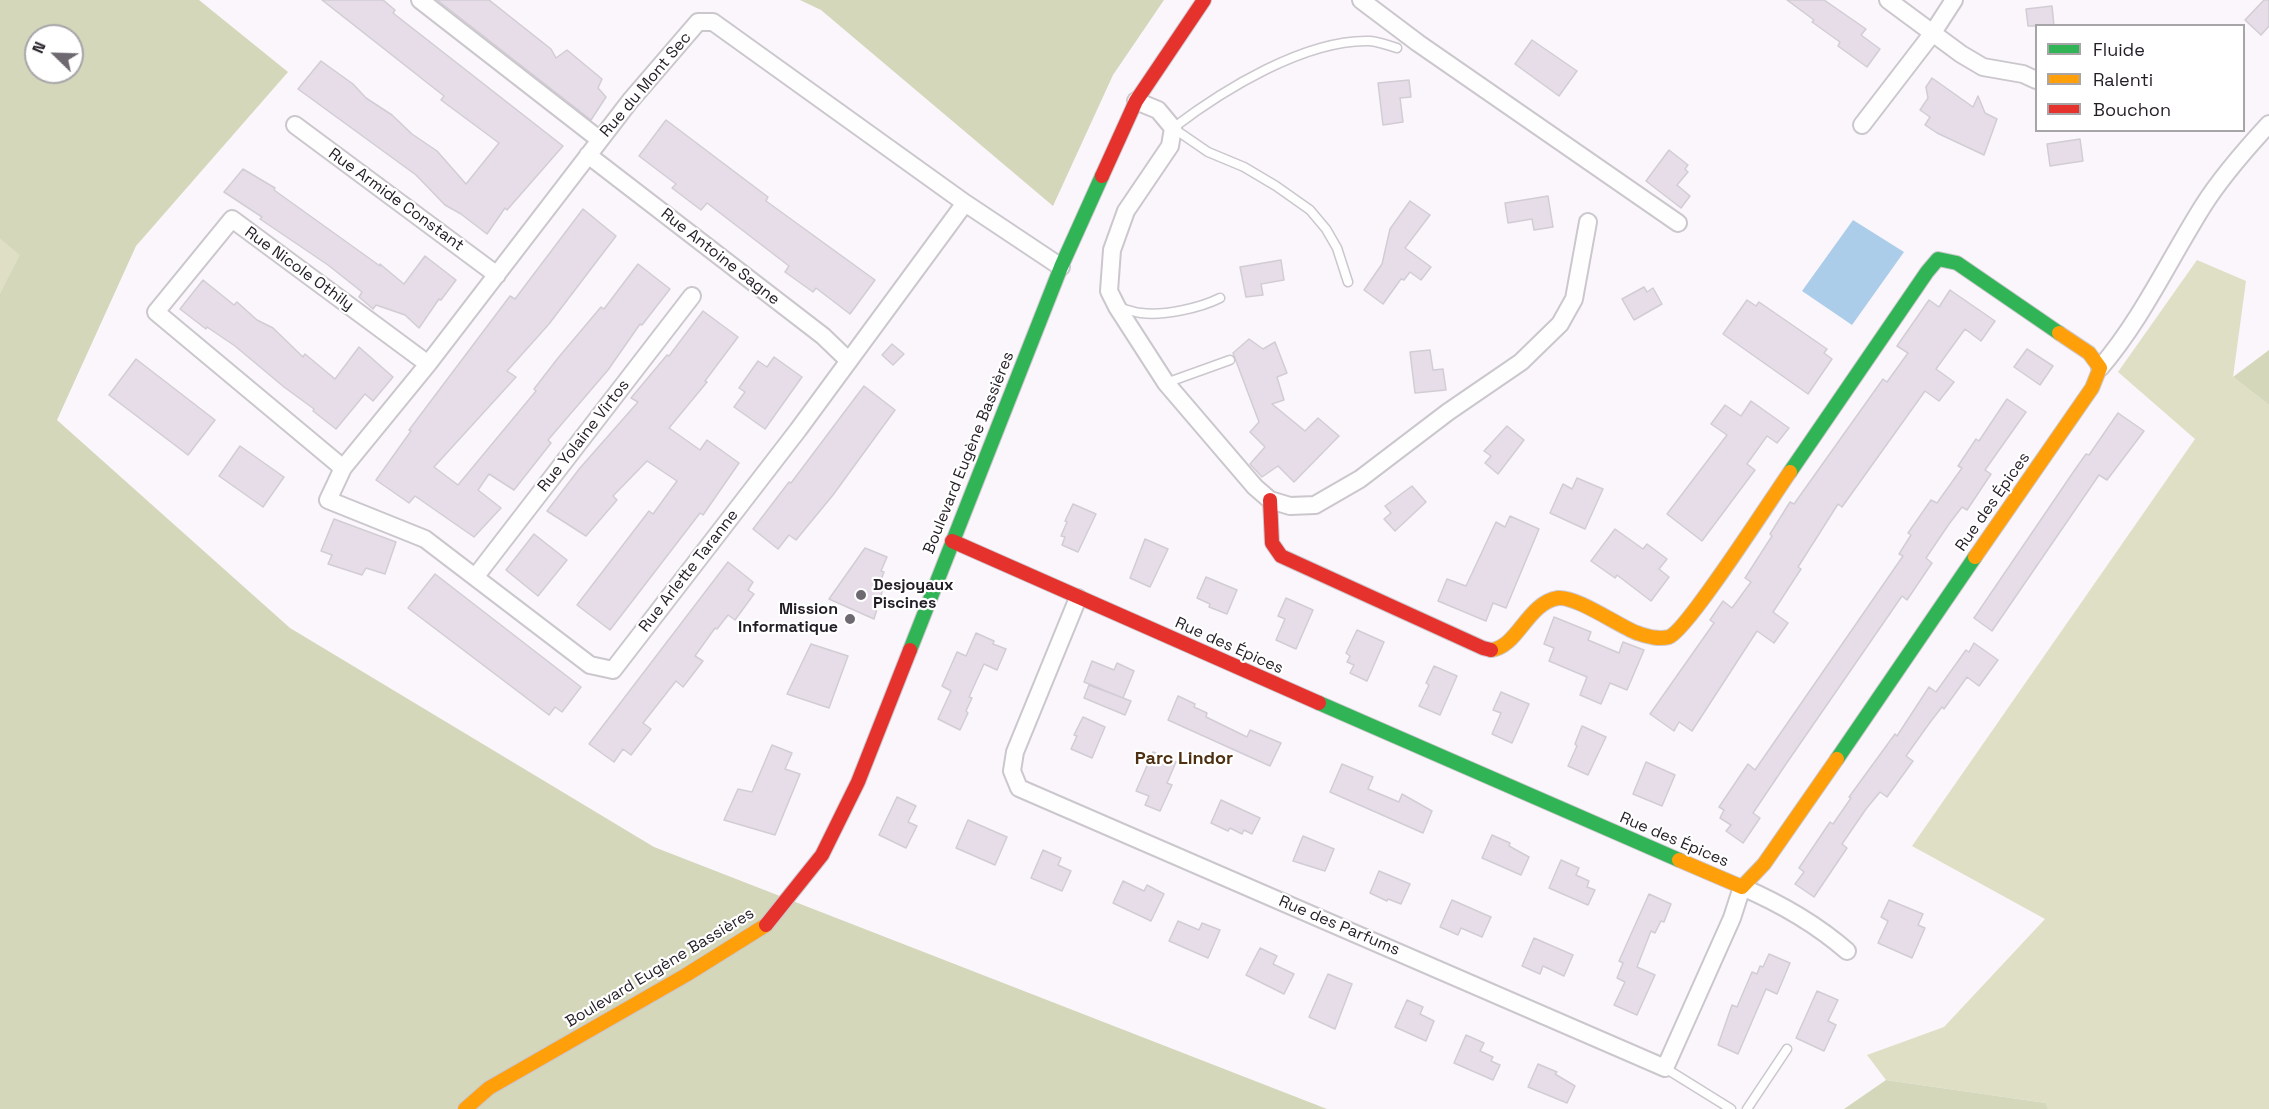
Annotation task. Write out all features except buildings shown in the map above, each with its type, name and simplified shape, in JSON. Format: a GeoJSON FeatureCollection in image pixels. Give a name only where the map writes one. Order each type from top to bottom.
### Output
{"type":"FeatureCollection","features":[{"type":"Feature","properties":{"kind":"street"},"geometry":{"type":"LineString","coordinates":[[420,0],[600,140]]}},
{"type":"Feature","properties":{"kind":"street","name":"Boulevard Eugène Bassières"},"geometry":{"type":"LineString","coordinates":[[465,1109],[489,1088],[686,975],[764,927],[822,855],[858,782],[1061,267],[1136,101],[1204,0]]}},
{"type":"Feature","properties":{"kind":"street"},"geometry":{"type":"LineString","coordinates":[[1361,0],[1428,50],[1678,223]]}},
{"type":"Feature","properties":{"kind":"street"},"geometry":{"type":"LineString","coordinates":[[1888,0],[1932,34],[1983,67],[2023,74],[2035,79]]}},
{"type":"Feature","properties":{"kind":"street"},"geometry":{"type":"LineString","coordinates":[[1862,125],[1932,34],[1954,0]]}},
{"type":"Feature","properties":{"kind":"street","name":"Rue du Mont Sec"},"geometry":{"type":"LineString","coordinates":[[328,500],[343,468],[428,364],[630,101],[698,22],[713,22],[965,203],[1061,267]]}},
{"type":"Feature","properties":{"kind":"street"},"geometry":{"type":"LineString","coordinates":[[1136,101],[1158,110],[1173,128],[1170,146],[1126,211],[1112,250],[1109,291],[1166,383],[1255,487],[1270,500],[1290,506],[1315,506],[1360,480],[1448,412],[1521,362],[1560,324],[1574,299],[1588,222]]}},
{"type":"Feature","properties":{"kind":"street"},"geometry":{"type":"LineString","coordinates":[[1270,500],[1272,543],[1281,556],[1483,648],[1493,650],[1502,647],[1544,603],[1562,597],[1571,599],[1643,635],[1656,639],[1669,637],[1682,627],[1695,611],[1938,259],[1957,263],[2089,353],[2100,368],[2156,288],[2204,205],[2239,156],[2269,124]]}},
{"type":"Feature","properties":{"kind":"street","name":"Rue Armide Constant"},"geometry":{"type":"LineString","coordinates":[[295,125],[497,275]]}},
{"type":"Feature","properties":{"kind":"street","name":"Rue Antoine Sagne"},"geometry":{"type":"LineString","coordinates":[[588,155],[823,336],[849,361]]}},
{"type":"Feature","properties":{"kind":"street","name":"Rue Arlette Taranne"},"geometry":{"type":"LineString","coordinates":[[328,500],[425,539],[590,665],[613,669],[798,430],[965,203]]}},
{"type":"Feature","properties":{"kind":"street","name":"Rue Nicole Othily"},"geometry":{"type":"LineString","coordinates":[[343,468],[156,312],[232,219],[428,364]]}},
{"type":"Feature","properties":{"kind":"street","name":"Rue Yolaine Virtos"},"geometry":{"type":"LineString","coordinates":[[476,576],[692,296]]}},
{"type":"Feature","properties":{"kind":"street","name":"Rue des Épices"},"geometry":{"type":"LineString","coordinates":[[952,541],[1742,887],[1764,864],[1791,826],[2092,388],[2100,368]]}},
{"type":"Feature","properties":{"kind":"street","name":"Rue des Parfums"},"geometry":{"type":"LineString","coordinates":[[1078,598],[1015,752],[1012,771],[1020,788],[1665,1068]]}},
{"type":"Feature","properties":{"kind":"street"},"geometry":{"type":"LineString","coordinates":[[1665,1068],[1732,918],[1742,887],[1770,899],[1831,938],[1847,951]]}},
{"type":"Feature","properties":{"kind":"lane"},"geometry":{"type":"LineString","coordinates":[[1348,282],[1337,248],[1326,229],[1310,210],[1276,186],[1244,167],[1208,152],[1173,128],[1255,75],[1298,56],[1330,45],[1369,41],[1397,48]]}},
{"type":"Feature","properties":{"kind":"lane"},"geometry":{"type":"LineString","coordinates":[[1117,307],[1140,313],[1158,313],[1206,305],[1220,298]]}},
{"type":"Feature","properties":{"kind":"lane"},"geometry":{"type":"LineString","coordinates":[[1166,383],[1230,360]]}},
{"type":"Feature","properties":{"kind":"lane"},"geometry":{"type":"LineString","coordinates":[[1747,1109],[1787,1050]]}},
{"type":"Feature","properties":{"kind":"lane"},"geometry":{"type":"LineString","coordinates":[[1665,1068],[1731,1109]]}},
{"type":"Feature","properties":{"kind":"green space"},"geometry":{"type":"Polygon","coordinates":[[[0,0],[199,0],[288,72],[136,246],[57,420],[290,628],[654,847],[1327,1109],[0,1109],[0,293],[20,255],[0,239],[0,0]]]}},
{"type":"Feature","properties":{"kind":"green space"},"geometry":{"type":"Polygon","coordinates":[[[800,0],[1164,0],[1113,75],[1053,206],[821,10],[800,0]]]}},
{"type":"Feature","properties":{"kind":"green space"},"geometry":{"type":"Polygon","coordinates":[[[0,239],[21,255],[0,293],[0,239]]]}},
{"type":"Feature","properties":{"kind":"green space"},"geometry":{"type":"Polygon","coordinates":[[[2197,260],[2246,281],[2233,377],[2269,405],[2269,1109],[2048,1109],[2046,1103],[1886,1080],[1867,1055],[1944,1027],[2045,919],[1912,846],[2195,439],[2118,372],[2197,260]]]}},
{"type":"Feature","properties":{"kind":"green space"},"geometry":{"type":"Polygon","coordinates":[[[2269,350],[2269,405],[2233,377],[2269,350]]]}},
{"type":"Feature","properties":{"kind":"green space"},"geometry":{"type":"Polygon","coordinates":[[[1886,1080],[2046,1103],[2048,1109],[1844,1109],[1886,1080]]]}},
{"type":"Feature","properties":{"kind":"water"},"geometry":{"type":"Polygon","coordinates":[[[1853,220],[1904,252],[1852,325],[1802,291],[1853,220]]]}},
{"type":"Feature","properties":{"kind":"traffic: fast"},"geometry":{"type":"LineString","coordinates":[[910,650],[1061,267],[1102,176]]}},
{"type":"Feature","properties":{"kind":"traffic: fast"},"geometry":{"type":"LineString","coordinates":[[1790,472],[1938,259],[1957,263],[2059,333]]}},
{"type":"Feature","properties":{"kind":"traffic: fast"},"geometry":{"type":"LineString","coordinates":[[1837,759],[1975,557]]}},
{"type":"Feature","properties":{"kind":"traffic: fast"},"geometry":{"type":"LineString","coordinates":[[1319,703],[1679,860]]}},
{"type":"Feature","properties":{"kind":"traffic: slow"},"geometry":{"type":"LineString","coordinates":[[1975,557],[2092,388],[2100,368],[2089,353],[2059,333]]}},
{"type":"Feature","properties":{"kind":"traffic: slow"},"geometry":{"type":"LineString","coordinates":[[1491,650],[1500,647],[1516,634],[1538,608],[1558,598],[1586,606],[1637,633],[1657,638],[1669,637],[1679,629],[1711,588],[1790,472]]}},
{"type":"Feature","properties":{"kind":"traffic: slow"},"geometry":{"type":"LineString","coordinates":[[1679,860],[1742,887],[1764,864],[1837,759]]}},
{"type":"Feature","properties":{"kind":"traffic: slow"},"geometry":{"type":"LineString","coordinates":[[465,1109],[489,1088],[686,975],[766,925]]}},
{"type":"Feature","properties":{"kind":"traffic: jam"},"geometry":{"type":"LineString","coordinates":[[1102,176],[1136,101],[1204,0]]}},
{"type":"Feature","properties":{"kind":"traffic: jam"},"geometry":{"type":"LineString","coordinates":[[1270,500],[1272,543],[1281,556],[1491,650]]}},
{"type":"Feature","properties":{"kind":"traffic: jam"},"geometry":{"type":"LineString","coordinates":[[952,541],[1319,703]]}},
{"type":"Feature","properties":{"kind":"traffic: jam"},"geometry":{"type":"LineString","coordinates":[[766,925],[822,855],[858,782],[910,650]]}},
{"type":"Feature","properties":{"kind":"place","name":"Desjoyaux Piscines"},"geometry":{"type":"Point","coordinates":[861,595]}},
{"type":"Feature","properties":{"kind":"place","name":"Mission Informatique"},"geometry":{"type":"Point","coordinates":[850,619]}},
{"type":"Feature","properties":{"kind":"district","name":"Parc Lindor"},"geometry":{"type":"Point","coordinates":[1184,759]}}]}
